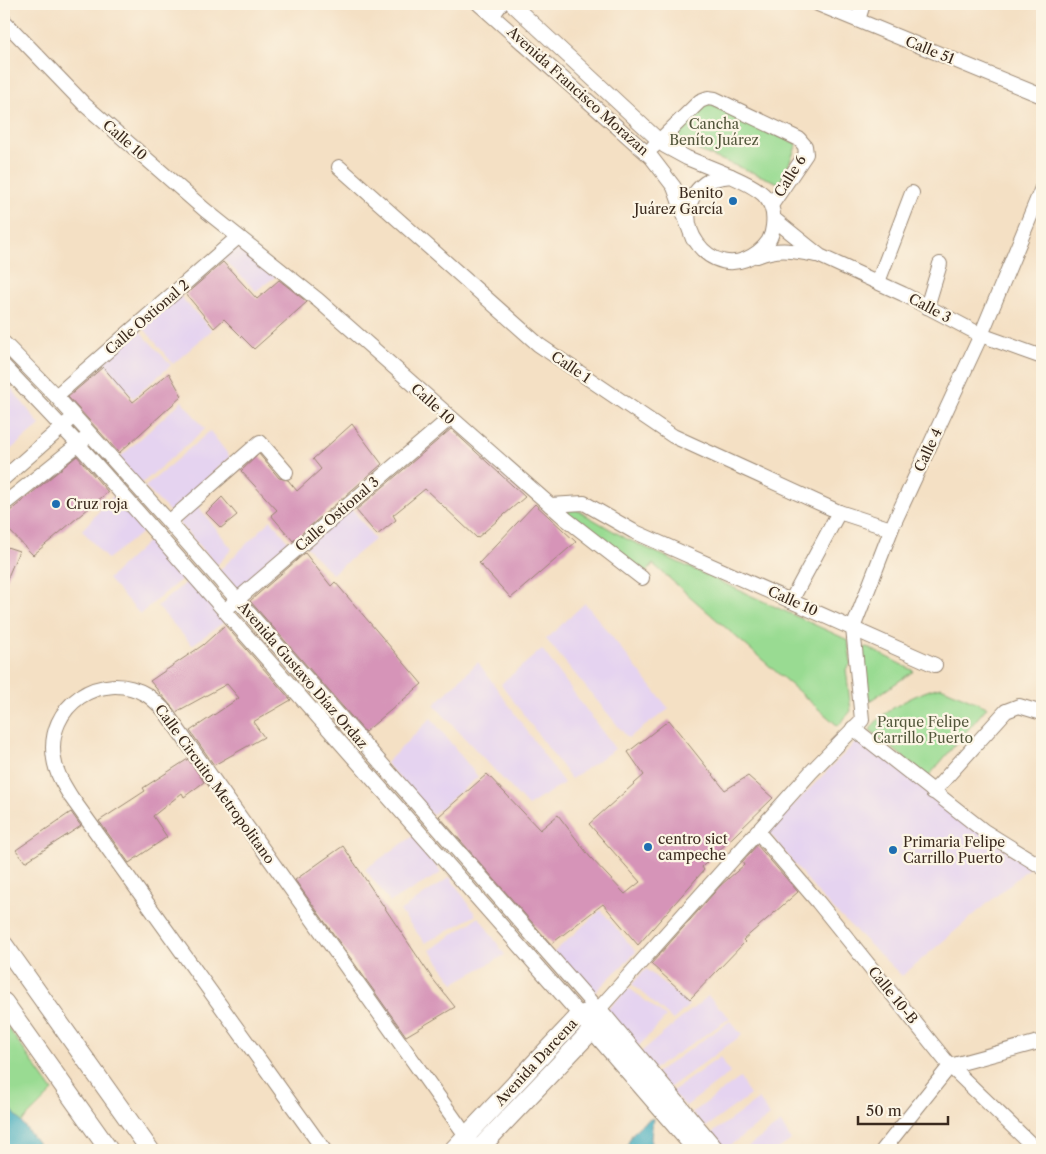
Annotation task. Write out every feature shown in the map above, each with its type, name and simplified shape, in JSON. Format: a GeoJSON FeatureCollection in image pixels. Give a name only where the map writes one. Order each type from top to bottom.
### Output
{"type":"FeatureCollection","features":[{"type":"Feature","properties":{"kind":"main road"},"geometry":{"type":"LineString","coordinates":[[4,945],[150,1150]]}},
{"type":"Feature","properties":{"kind":"main road"},"geometry":{"type":"LineString","coordinates":[[4,1002],[109,1150]]}},
{"type":"Feature","properties":{"kind":"main road","name":"Avenida Darcena"},"geometry":{"type":"LineString","coordinates":[[453,1150],[580,1015],[598,1010]]}},
{"type":"Feature","properties":{"kind":"main road","name":"Avenida Darcena"},"geometry":{"type":"LineString","coordinates":[[478,1150],[593,1029],[598,1010]]}},
{"type":"Feature","properties":{"kind":"main road"},"geometry":{"type":"LineString","coordinates":[[598,1010],[715,1150]]}},
{"type":"Feature","properties":{"kind":"main road"},"geometry":{"type":"LineString","coordinates":[[580,1015],[696,1150]]}},
{"type":"Feature","properties":{"kind":"street","name":"Avenida Francisco Morazan"},"geometry":{"type":"LineString","coordinates":[[479,4],[648,153],[674,187],[693,239]]}},
{"type":"Feature","properties":{"kind":"street"},"geometry":{"type":"LineString","coordinates":[[492,15],[501,4]]}},
{"type":"Feature","properties":{"kind":"street","name":"Avenida Francisco Morazan"},"geometry":{"type":"LineString","coordinates":[[512,4],[660,141],[687,158],[731,176]]}},
{"type":"Feature","properties":{"kind":"street","name":"Calle 51"},"geometry":{"type":"LineString","coordinates":[[818,4],[1042,96]]}},
{"type":"Feature","properties":{"kind":"street"},"geometry":{"type":"LineString","coordinates":[[858,20],[863,4]]}},
{"type":"Feature","properties":{"kind":"street","name":"Calle 10"},"geometry":{"type":"LineString","coordinates":[[4,21],[85,105],[238,237],[318,300],[449,419],[550,505],[576,501],[584,503],[633,531],[935,665]]}},
{"type":"Feature","properties":{"kind":"street","name":"Calle 6"},"geometry":{"type":"LineString","coordinates":[[660,141],[700,101],[708,98],[799,139],[805,146],[806,154],[772,204]]}},
{"type":"Feature","properties":{"kind":"street"},"geometry":{"type":"LineString","coordinates":[[648,153],[660,141]]}},
{"type":"Feature","properties":{"kind":"street","name":"Calle 1"},"geometry":{"type":"LineString","coordinates":[[339,167],[539,345],[673,436],[839,512],[891,529]]}},
{"type":"Feature","properties":{"kind":"street"},"geometry":{"type":"LineString","coordinates":[[731,176],[756,188],[772,204],[774,219],[772,236],[764,247],[749,259],[730,262],[721,261],[707,255],[693,239],[689,216],[694,196],[706,182],[731,176]]}},
{"type":"Feature","properties":{"kind":"street","name":"Calle 4"},"geometry":{"type":"LineString","coordinates":[[857,724],[853,628],[891,529],[981,335],[1042,188]]}},
{"type":"Feature","properties":{"kind":"street"},"geometry":{"type":"LineString","coordinates":[[878,282],[912,193]]}},
{"type":"Feature","properties":{"kind":"street","name":"Calle 3"},"geometry":{"type":"LineString","coordinates":[[774,219],[820,256]]}},
{"type":"Feature","properties":{"kind":"street","name":"Calle Ostional 2"},"geometry":{"type":"LineString","coordinates":[[56,396],[238,237]]}},
{"type":"Feature","properties":{"kind":"street","name":"Calle 3"},"geometry":{"type":"LineString","coordinates":[[749,259],[772,250],[786,250],[820,256],[878,282],[981,335],[1042,357]]}},
{"type":"Feature","properties":{"kind":"street"},"geometry":{"type":"LineString","coordinates":[[927,307],[940,264]]}},
{"type":"Feature","properties":{"kind":"street","name":"Avenida Gustavo Díaz Ordaz"},"geometry":{"type":"LineString","coordinates":[[4,343],[56,396],[169,522],[598,1010]]}},
{"type":"Feature","properties":{"kind":"street","name":"Avenida Gustavo Díaz Ordaz"},"geometry":{"type":"LineString","coordinates":[[4,366],[78,444],[226,610],[580,1015]]}},
{"type":"Feature","properties":{"kind":"street"},"geometry":{"type":"LineString","coordinates":[[21,490],[5,475],[74,416]]}},
{"type":"Feature","properties":{"kind":"street","name":"Calle Ostional 3"},"geometry":{"type":"LineString","coordinates":[[226,610],[449,419]]}},
{"type":"Feature","properties":{"kind":"street"},"geometry":{"type":"LineString","coordinates":[[4,504],[91,435]]}},
{"type":"Feature","properties":{"kind":"street"},"geometry":{"type":"LineString","coordinates":[[169,522],[260,442],[286,472]]}},
{"type":"Feature","properties":{"kind":"street"},"geometry":{"type":"LineString","coordinates":[[550,505],[642,578]]}},
{"type":"Feature","properties":{"kind":"street"},"geometry":{"type":"LineString","coordinates":[[791,600],[839,512]]}},
{"type":"Feature","properties":{"kind":"street","name":"Calle Circuito Metropolitano"},"geometry":{"type":"LineString","coordinates":[[324,1150],[71,797],[58,776],[53,757],[55,737],[59,718],[72,700],[99,688],[115,687],[147,695],[164,710],[466,1136],[478,1150]]}},
{"type":"Feature","properties":{"kind":"street"},"geometry":{"type":"LineString","coordinates":[[933,792],[1006,711],[1018,706],[1042,713]]}},
{"type":"Feature","properties":{"kind":"street"},"geometry":{"type":"LineString","coordinates":[[598,1010],[758,831],[857,724],[933,792],[984,830],[1042,867]]}},
{"type":"Feature","properties":{"kind":"street","name":"Calle 10-B"},"geometry":{"type":"LineString","coordinates":[[758,831],[818,902],[950,1066],[1037,1150]]}},
{"type":"Feature","properties":{"kind":"street"},"geometry":{"type":"LineString","coordinates":[[883,1150],[950,1066],[1042,1041]]}},
{"type":"Feature","properties":{"kind":"shaded area"},"geometry":{"type":"Polygon","coordinates":[[[238,240],[279,274],[256,291],[221,257],[238,240]]]}},
{"type":"Feature","properties":{"kind":"shaded area"},"geometry":{"type":"Polygon","coordinates":[[[178,294],[212,330],[173,364],[142,326],[178,294]]]}},
{"type":"Feature","properties":{"kind":"shaded area"},"geometry":{"type":"Polygon","coordinates":[[[137,328],[171,365],[133,398],[102,360],[137,328]]]}},
{"type":"Feature","properties":{"kind":"shaded area"},"geometry":{"type":"Polygon","coordinates":[[[4,379],[40,425],[4,455],[4,379]]]}},
{"type":"Feature","properties":{"kind":"shaded area"},"geometry":{"type":"Polygon","coordinates":[[[182,401],[205,429],[141,484],[119,458],[182,401]]]}},
{"type":"Feature","properties":{"kind":"shaded area"},"geometry":{"type":"Polygon","coordinates":[[[210,431],[230,457],[170,512],[145,487],[210,431]]]}},
{"type":"Feature","properties":{"kind":"shaded area"},"geometry":{"type":"Polygon","coordinates":[[[113,496],[143,532],[107,559],[82,530],[113,496]]]}},
{"type":"Feature","properties":{"kind":"shaded area"},"geometry":{"type":"Polygon","coordinates":[[[197,505],[232,549],[217,565],[179,523],[197,505]]]}},
{"type":"Feature","properties":{"kind":"shaded area"},"geometry":{"type":"Polygon","coordinates":[[[351,507],[375,539],[332,574],[306,546],[351,507]]]}},
{"type":"Feature","properties":{"kind":"shaded area"},"geometry":{"type":"Polygon","coordinates":[[[271,520],[293,547],[239,591],[219,571],[271,520]]]}},
{"type":"Feature","properties":{"kind":"shaded area"},"geometry":{"type":"Polygon","coordinates":[[[152,538],[184,577],[140,614],[108,579],[152,538]]]}},
{"type":"Feature","properties":{"kind":"shaded area"},"geometry":{"type":"Polygon","coordinates":[[[189,580],[227,620],[192,645],[157,606],[189,580]]]}},
{"type":"Feature","properties":{"kind":"shaded area"},"geometry":{"type":"Polygon","coordinates":[[[585,603],[669,709],[628,738],[546,639],[585,603]]]}},
{"type":"Feature","properties":{"kind":"shaded area"},"geometry":{"type":"Polygon","coordinates":[[[542,649],[615,749],[571,779],[501,684],[542,649]]]}},
{"type":"Feature","properties":{"kind":"shaded area"},"geometry":{"type":"Polygon","coordinates":[[[478,662],[564,783],[528,806],[434,705],[478,662]]]}},
{"type":"Feature","properties":{"kind":"shaded area"},"geometry":{"type":"Polygon","coordinates":[[[431,718],[478,777],[432,815],[386,763],[431,718]]]}},
{"type":"Feature","properties":{"kind":"shaded area","name":"Primaria Felipe Carrillo Puerto"},"geometry":{"type":"Polygon","coordinates":[[[859,739],[1029,868],[902,976],[821,897],[768,831],[859,739]]]}},
{"type":"Feature","properties":{"kind":"shaded area"},"geometry":{"type":"Polygon","coordinates":[[[415,835],[441,873],[390,902],[365,869],[415,835]]]}},
{"type":"Feature","properties":{"kind":"shaded area"},"geometry":{"type":"Polygon","coordinates":[[[450,877],[476,915],[425,943],[400,911],[450,877]]]}},
{"type":"Feature","properties":{"kind":"shaded area"},"geometry":{"type":"Polygon","coordinates":[[[601,910],[636,952],[591,996],[553,953],[601,910]]]}},
{"type":"Feature","properties":{"kind":"shaded area"},"geometry":{"type":"Polygon","coordinates":[[[479,917],[505,955],[454,983],[430,950],[479,917]]]}},
{"type":"Feature","properties":{"kind":"shaded area"},"geometry":{"type":"Polygon","coordinates":[[[646,969],[689,1005],[673,1020],[632,984],[646,969]]]}},
{"type":"Feature","properties":{"kind":"shaded area"},"geometry":{"type":"Polygon","coordinates":[[[629,988],[666,1017],[636,1049],[605,1012],[629,988]]]}},
{"type":"Feature","properties":{"kind":"shaded area"},"geometry":{"type":"Polygon","coordinates":[[[708,996],[730,1018],[654,1069],[641,1052],[708,996]]]}},
{"type":"Feature","properties":{"kind":"shaded area"},"geometry":{"type":"Polygon","coordinates":[[[730,1021],[742,1035],[669,1088],[656,1073],[730,1021]]]}},
{"type":"Feature","properties":{"kind":"shaded area"},"geometry":{"type":"Polygon","coordinates":[[[720,1057],[730,1073],[686,1106],[671,1092],[720,1057]]]}},
{"type":"Feature","properties":{"kind":"shaded area"},"geometry":{"type":"Polygon","coordinates":[[[740,1078],[750,1095],[706,1127],[692,1113],[740,1078]]]}},
{"type":"Feature","properties":{"kind":"shaded area"},"geometry":{"type":"Polygon","coordinates":[[[759,1099],[770,1116],[725,1149],[711,1134],[759,1099]]]}},
{"type":"Feature","properties":{"kind":"shaded area"},"geometry":{"type":"Polygon","coordinates":[[[781,1123],[791,1140],[777,1150],[743,1150],[781,1123]]]}},
{"type":"Feature","properties":{"kind":"green space","name":"Cancha Beníto Juárez"},"geometry":{"type":"Polygon","coordinates":[[[705,102],[797,144],[781,184],[672,140],[705,102]]]}},
{"type":"Feature","properties":{"kind":"green space"},"geometry":{"type":"Polygon","coordinates":[[[572,507],[627,539],[848,640],[851,664],[846,669],[851,711],[838,726],[653,564],[644,575],[559,510],[572,507]]]}},
{"type":"Feature","properties":{"kind":"green space"},"geometry":{"type":"Polygon","coordinates":[[[867,647],[914,671],[865,704],[861,650],[867,647]]]}},
{"type":"Feature","properties":{"kind":"green space","name":"Parque Felipe Carrillo Puerto"},"geometry":{"type":"Polygon","coordinates":[[[941,687],[987,707],[928,777],[870,730],[882,716],[901,703],[941,687]]]}},
{"type":"Feature","properties":{"kind":"green space"},"geometry":{"type":"Polygon","coordinates":[[[4,1022],[53,1091],[21,1123],[4,1100],[4,1022]]]}},
{"type":"Feature","properties":{"kind":"water"},"geometry":{"type":"Polygon","coordinates":[[[4,1100],[43,1150],[4,1150],[4,1100]]]}},
{"type":"Feature","properties":{"kind":"water"},"geometry":{"type":"Polygon","coordinates":[[[653,1118],[650,1150],[626,1150],[635,1131],[653,1118]]]}},
{"type":"Feature","properties":{"kind":"building"},"geometry":{"type":"Polygon","coordinates":[[[223,262],[257,299],[279,280],[307,302],[254,349],[224,319],[214,328],[186,294],[223,262]]]}},
{"type":"Feature","properties":{"kind":"building"},"geometry":{"type":"Polygon","coordinates":[[[103,367],[133,402],[169,373],[182,396],[119,453],[68,397],[103,367]]]}},
{"type":"Feature","properties":{"kind":"building"},"geometry":{"type":"Polygon","coordinates":[[[352,424],[382,464],[293,541],[271,515],[277,510],[241,471],[259,454],[279,478],[288,480],[297,491],[321,469],[313,459],[352,424]]]}},
{"type":"Feature","properties":{"kind":"building"},"geometry":{"type":"Polygon","coordinates":[[[451,429],[525,497],[477,538],[425,489],[393,515],[396,520],[377,535],[356,510],[451,429]]]}},
{"type":"Feature","properties":{"kind":"building","name":"Cruz roja"},"geometry":{"type":"Polygon","coordinates":[[[77,456],[108,492],[33,555],[4,525],[4,516],[77,456]]]}},
{"type":"Feature","properties":{"kind":"building"},"geometry":{"type":"Polygon","coordinates":[[[222,497],[237,515],[221,528],[206,513],[222,497]]]}},
{"type":"Feature","properties":{"kind":"building"},"geometry":{"type":"Polygon","coordinates":[[[535,504],[576,542],[511,598],[479,563],[535,504]]]}},
{"type":"Feature","properties":{"kind":"building"},"geometry":{"type":"Polygon","coordinates":[[[4,546],[19,551],[4,586],[4,546]]]}},
{"type":"Feature","properties":{"kind":"building"},"geometry":{"type":"Polygon","coordinates":[[[305,553],[331,586],[335,582],[422,684],[365,732],[250,601],[305,553]]]}},
{"type":"Feature","properties":{"kind":"building"},"geometry":{"type":"Polygon","coordinates":[[[225,625],[291,700],[253,722],[264,737],[214,765],[190,731],[239,698],[227,684],[176,712],[150,681],[203,645],[225,625]]]}},
{"type":"Feature","properties":{"kind":"building"},"geometry":{"type":"Polygon","coordinates":[[[669,720],[725,790],[748,776],[773,798],[702,867],[704,870],[638,945],[603,904],[551,944],[439,816],[487,774],[540,830],[558,815],[590,857],[625,894],[640,882],[589,824],[644,775],[628,752],[669,720]]]}},
{"type":"Feature","properties":{"kind":"building"},"geometry":{"type":"Polygon","coordinates":[[[188,759],[204,782],[184,797],[182,793],[153,816],[167,837],[129,863],[99,821],[145,791],[143,788],[188,759]]]}},
{"type":"Feature","properties":{"kind":"building"},"geometry":{"type":"Polygon","coordinates":[[[71,812],[81,826],[25,862],[16,850],[71,812]]]}},
{"type":"Feature","properties":{"kind":"building"},"geometry":{"type":"Polygon","coordinates":[[[757,845],[798,892],[743,940],[745,942],[690,999],[651,964],[721,885],[744,865],[742,862],[757,845]]]}},
{"type":"Feature","properties":{"kind":"building"},"geometry":{"type":"Polygon","coordinates":[[[343,846],[432,978],[455,1007],[406,1036],[295,880],[343,846]]]}},
{"type":"Feature","properties":{"kind":"place","name":"Benito Juárez García"},"geometry":{"type":"Point","coordinates":[733,201]}},
{"type":"Feature","properties":{"kind":"place","name":"Cruz roja"},"geometry":{"type":"Point","coordinates":[56,504]}},
{"type":"Feature","properties":{"kind":"place","name":"centro sict campeche"},"geometry":{"type":"Point","coordinates":[648,847]}},
{"type":"Feature","properties":{"kind":"place","name":"Primaria Felipe Carrillo Puerto"},"geometry":{"type":"Point","coordinates":[893,850]}}]}
